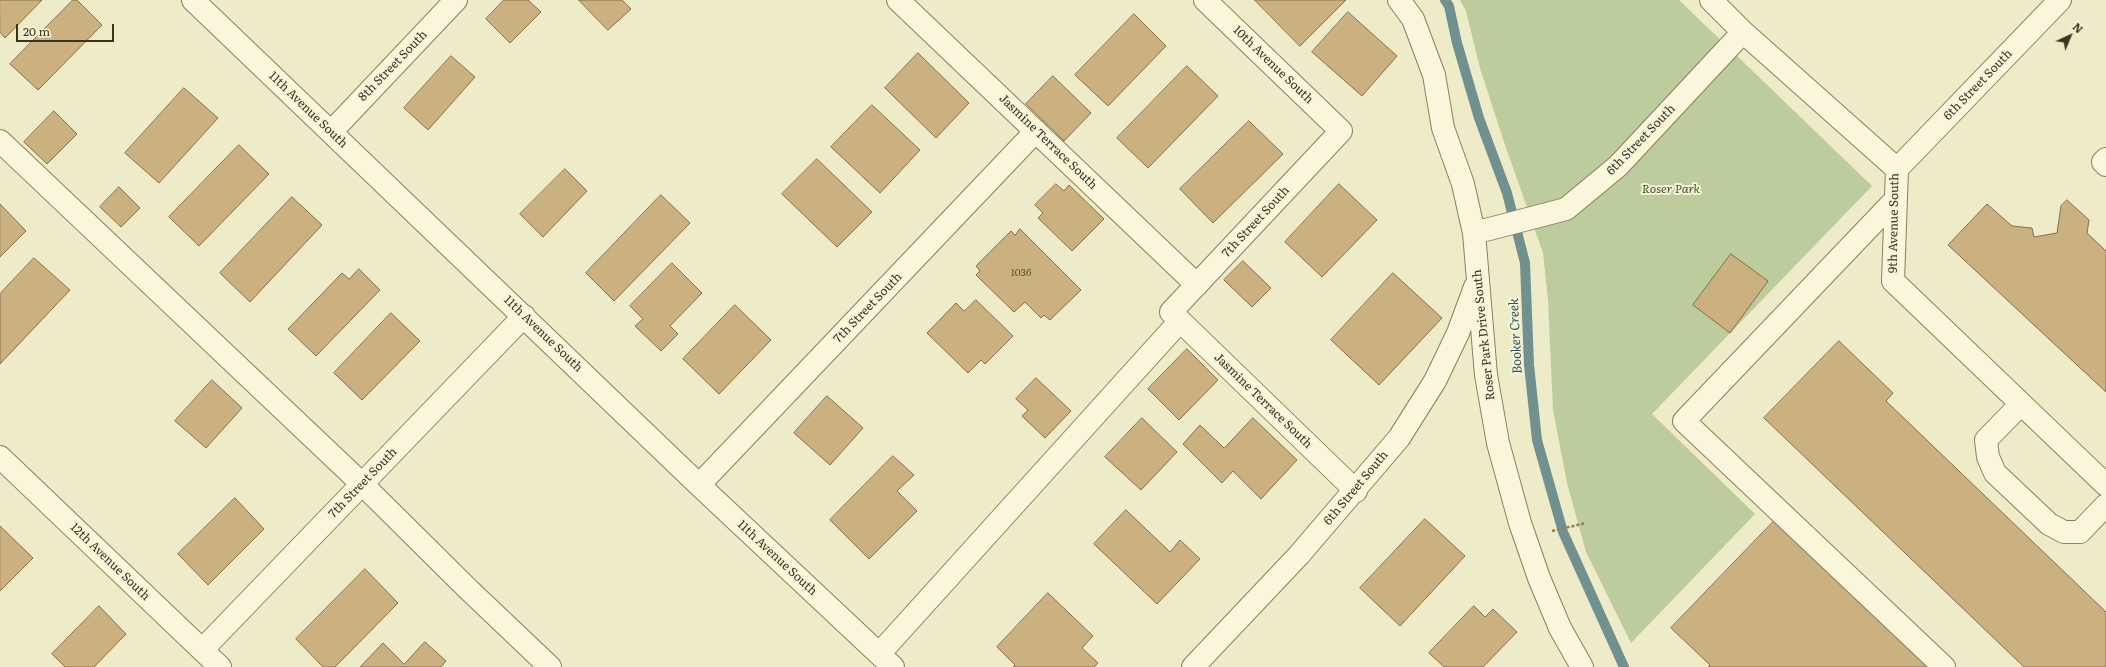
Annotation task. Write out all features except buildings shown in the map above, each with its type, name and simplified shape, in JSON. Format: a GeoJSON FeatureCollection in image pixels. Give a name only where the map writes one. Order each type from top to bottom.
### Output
{"type":"FeatureCollection","features":[{"type":"Feature","properties":{"kind":"street","name":"11th Avenue South"},"geometry":{"type":"LineString","coordinates":[[193,0],[699,485],[886,660]]}},
{"type":"Feature","properties":{"kind":"street","name":"8th Street South"},"geometry":{"type":"LineString","coordinates":[[331,132],[456,0]]}},
{"type":"Feature","properties":{"kind":"street","name":"Jasmine Terrace South"},"geometry":{"type":"LineString","coordinates":[[898,0],[1197,285]]}},
{"type":"Feature","properties":{"kind":"street","name":"10th Avenue South"},"geometry":{"type":"LineString","coordinates":[[1205,0],[1341,131]]}},
{"type":"Feature","properties":{"kind":"street","name":"Roser Park Drive South"},"geometry":{"type":"LineString","coordinates":[[1398,0],[1413,19],[1434,75],[1443,128],[1463,184],[1474,233],[1486,375],[1498,443],[1520,523],[1539,578],[1560,628],[1582,667]]}},
{"type":"Feature","properties":{"kind":"street","name":"9th Avenue South"},"geometry":{"type":"LineString","coordinates":[[1711,0],[1743,32],[1897,169],[1893,281],[2106,485]]}},
{"type":"Feature","properties":{"kind":"street","name":"6th Street South"},"geometry":{"type":"LineString","coordinates":[[1897,169],[2060,0]]}},
{"type":"Feature","properties":{"kind":"street","name":"6th Street South"},"geometry":{"type":"LineString","coordinates":[[1474,233],[1566,209],[1618,166],[1743,32]]}},
{"type":"Feature","properties":{"kind":"street","name":"7th Street South"},"geometry":{"type":"LineString","coordinates":[[699,485],[1036,131]]}},
{"type":"Feature","properties":{"kind":"street","name":"7th Street South"},"geometry":{"type":"LineString","coordinates":[[886,660],[1175,316],[1197,285],[1341,131]]}},
{"type":"Feature","properties":{"kind":"street"},"geometry":{"type":"LineString","coordinates":[[0,141],[362,484],[468,589],[550,667]]}},
{"type":"Feature","properties":{"kind":"street"},"geometry":{"type":"LineString","coordinates":[[1896,199],[1684,422],[1944,667]]}},
{"type":"Feature","properties":{"kind":"street","name":"6th Street South"},"geometry":{"type":"LineString","coordinates":[[1192,667],[1299,555],[1356,491],[1399,438],[1435,381],[1458,332],[1478,280]]}},
{"type":"Feature","properties":{"kind":"street","name":"7th Street South"},"geometry":{"type":"LineString","coordinates":[[202,650],[524,316]]}},
{"type":"Feature","properties":{"kind":"street","name":"Jasmine Terrace South"},"geometry":{"type":"LineString","coordinates":[[1175,316],[1356,491]]}},
{"type":"Feature","properties":{"kind":"street"},"geometry":{"type":"LineString","coordinates":[[2021,404],[1986,440],[1988,457],[1995,473],[2049,524],[2064,532],[2080,532],[2106,505]]}},
{"type":"Feature","properties":{"kind":"street","name":"12th Avenue South"},"geometry":{"type":"LineString","coordinates":[[0,457],[220,667]]}},
{"type":"Feature","properties":{"kind":"path"},"geometry":{"type":"LineString","coordinates":[[1547,532],[1586,523]]}},
{"type":"Feature","properties":{"kind":"green space","name":"Roser Park"},"geometry":{"type":"Polygon","coordinates":[[[1460,0],[1679,0],[1872,186],[1652,414],[1755,514],[1631,643],[1586,552],[1567,483],[1553,410],[1548,300],[1543,253],[1503,139],[1480,68],[1466,11],[1460,0]]]}},
{"type":"Feature","properties":{"kind":"waterway","name":"Booker Creek"},"geometry":{"type":"LineString","coordinates":[[1445,0],[1449,6],[1457,43],[1479,118],[1507,193],[1525,263],[1529,365],[1537,440],[1563,532],[1624,667]]}}]}
